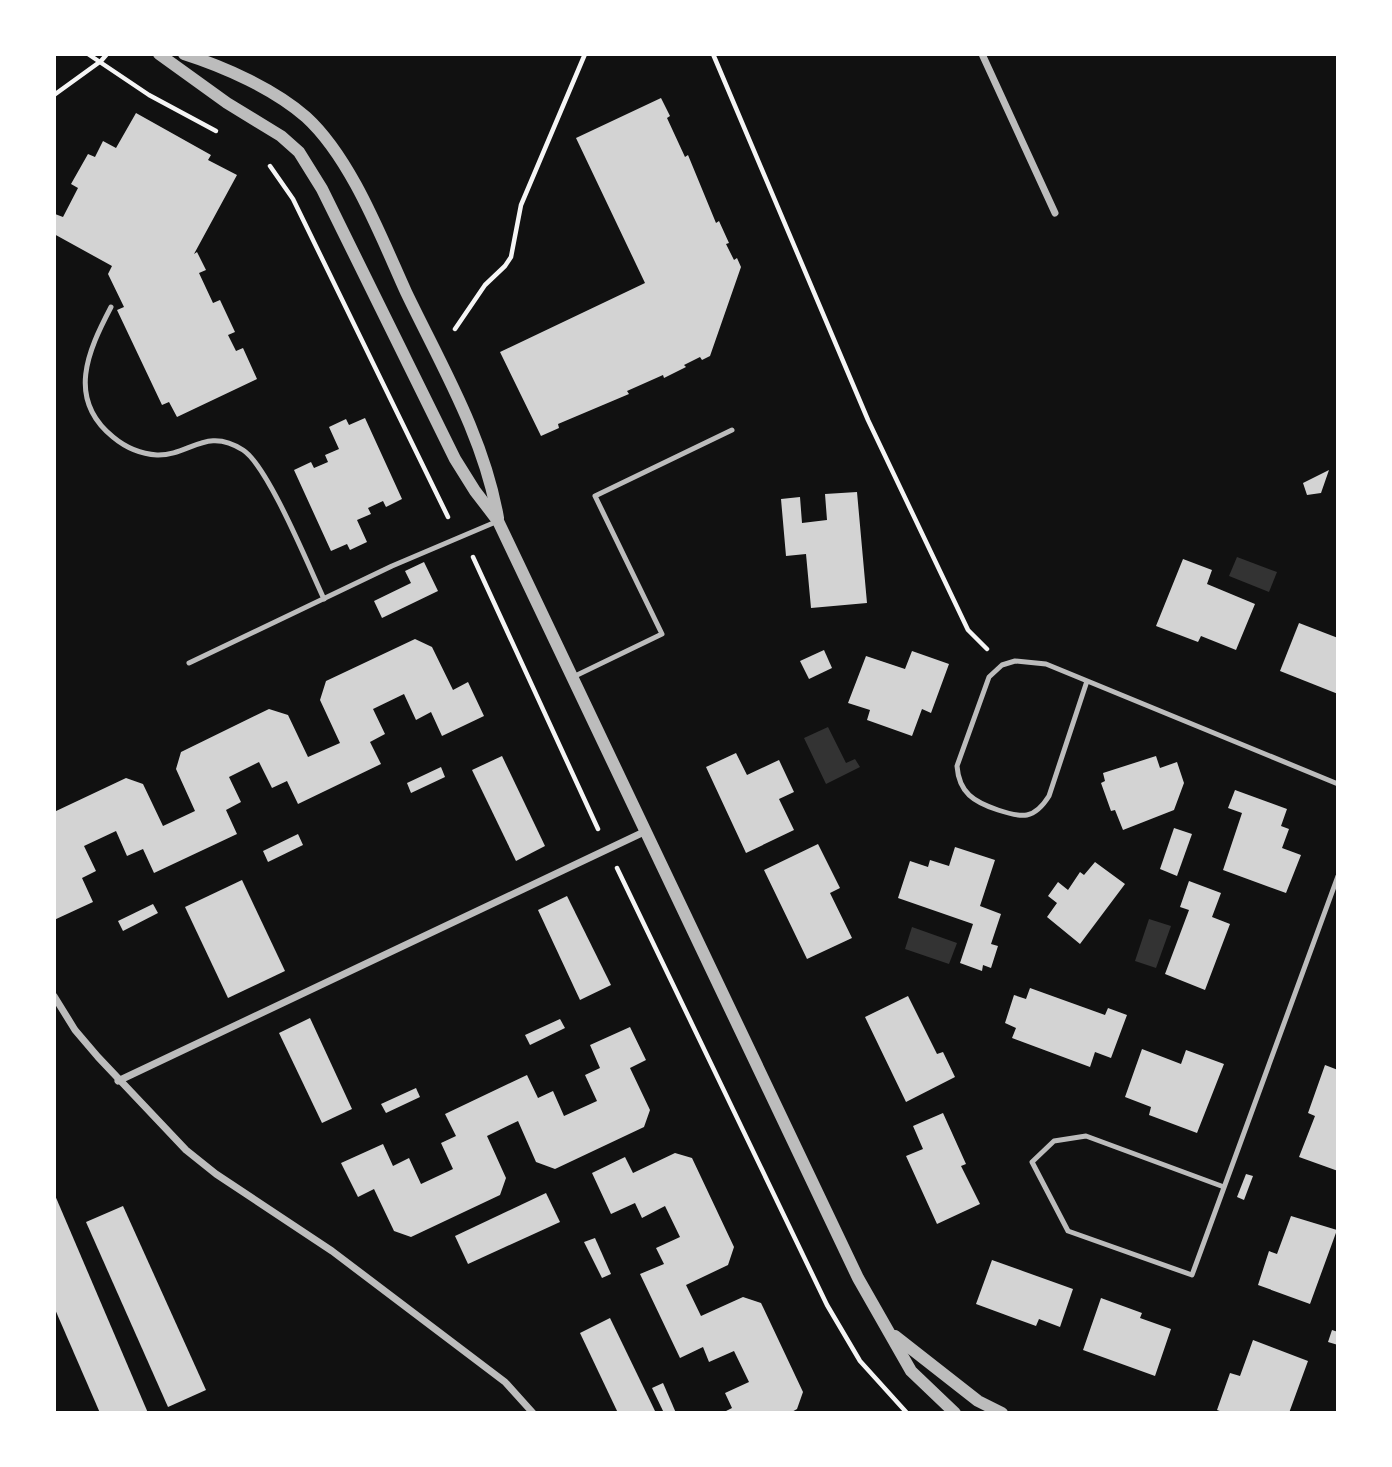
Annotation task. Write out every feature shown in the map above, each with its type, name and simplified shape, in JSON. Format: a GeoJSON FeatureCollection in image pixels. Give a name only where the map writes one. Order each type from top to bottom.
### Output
{"type":"FeatureCollection","features":[{"type":"Feature","properties":{"kind":"street"},"geometry":{"type":"LineString","coordinates":[[159,54],[227,103],[281,136],[299,152],[322,189],[455,459],[498,521],[858,1278],[911,1371],[955,1413]]}},
{"type":"Feature","properties":{"kind":"street"},"geometry":{"type":"LineString","coordinates":[[184,54],[239,75],[305,116],[341,160],[478,443],[492,486],[498,521]]}},
{"type":"Feature","properties":{"kind":"street"},"geometry":{"type":"LineString","coordinates":[[982,54],[1055,213]]}},
{"type":"Feature","properties":{"kind":"street"},"geometry":{"type":"LineString","coordinates":[[118,1081],[646,831]]}},
{"type":"Feature","properties":{"kind":"street"},"geometry":{"type":"LineString","coordinates":[[54,996],[75,1030],[118,1081],[186,1150],[216,1174],[332,1251],[505,1382],[533,1413]]}},
{"type":"Feature","properties":{"kind":"street"},"geometry":{"type":"LineString","coordinates":[[891,1333],[978,1401],[1002,1413]]}},
{"type":"Feature","properties":{"kind":"lane"},"geometry":{"type":"LineString","coordinates":[[111,307],[93,341],[86,370],[85,388],[96,420],[121,444],[145,453],[166,454],[209,440],[243,449],[260,467],[324,598]]}},
{"type":"Feature","properties":{"kind":"lane"},"geometry":{"type":"LineString","coordinates":[[573,677],[662,634],[594,496],[732,430]]}},
{"type":"Feature","properties":{"kind":"lane"},"geometry":{"type":"LineString","coordinates":[[189,663],[324,598],[498,521]]}},
{"type":"Feature","properties":{"kind":"lane"},"geometry":{"type":"LineString","coordinates":[[1087,681],[1049,796],[1043,806],[1025,816],[1017,816],[980,804],[969,797],[958,779],[957,766],[989,677],[1002,665],[1015,662],[1039,662],[1087,681],[1338,784]]}},
{"type":"Feature","properties":{"kind":"lane"},"geometry":{"type":"LineString","coordinates":[[1224,1186],[1086,1136],[1054,1141],[1032,1162],[1068,1231],[1192,1275],[1338,876]]}},
{"type":"Feature","properties":{"kind":"path"},"geometry":{"type":"LineString","coordinates":[[88,54],[149,95],[217,131]]}},
{"type":"Feature","properties":{"kind":"path"},"geometry":{"type":"LineString","coordinates":[[54,95],[107,54]]}},
{"type":"Feature","properties":{"kind":"path"},"geometry":{"type":"LineString","coordinates":[[455,329],[485,285],[511,257],[521,205],[585,54]]}},
{"type":"Feature","properties":{"kind":"path"},"geometry":{"type":"LineString","coordinates":[[713,54],[874,433],[968,630],[1002,665]]}},
{"type":"Feature","properties":{"kind":"path"},"geometry":{"type":"LineString","coordinates":[[266,162],[293,199],[447,515],[472,556],[608,849],[827,1305],[860,1361],[908,1413]]}},
{"type":"Feature","properties":{"kind":"shaded area"},"geometry":{"type":"Polygon","coordinates":[[[1237,557],[1277,572],[1269,592],[1229,576],[1237,557]]]}},
{"type":"Feature","properties":{"kind":"shaded area"},"geometry":{"type":"Polygon","coordinates":[[[828,727],[846,763],[855,759],[860,767],[826,784],[804,738],[828,727]]]}},
{"type":"Feature","properties":{"kind":"shaded area"},"geometry":{"type":"Polygon","coordinates":[[[1149,919],[1171,926],[1156,968],[1135,961],[1149,919]]]}},
{"type":"Feature","properties":{"kind":"shaded area"},"geometry":{"type":"Polygon","coordinates":[[[912,927],[957,943],[949,964],[905,949],[912,927]]]}},
{"type":"Feature","properties":{"kind":"building"},"geometry":{"type":"Polygon","coordinates":[[[661,98],[670,116],[667,118],[685,157],[688,155],[716,223],[719,221],[729,243],[726,244],[741,267],[710,356],[702,360],[700,357],[664,378],[663,375],[627,391],[629,394],[558,424],[559,428],[541,436],[500,352],[645,283],[576,138],[661,98]]]}},
{"type":"Feature","properties":{"kind":"building"},"geometry":{"type":"Polygon","coordinates":[[[136,113],[211,155],[208,160],[237,175],[194,254],[197,252],[206,270],[199,273],[213,303],[220,300],[235,332],[228,335],[236,351],[243,348],[257,379],[177,417],[169,402],[162,405],[117,310],[124,307],[108,274],[112,266],[54,234],[54,215],[63,217],[78,188],[71,184],[88,154],[95,157],[103,141],[116,148],[136,113]]]}},
{"type":"Feature","properties":{"kind":"building"},"geometry":{"type":"Polygon","coordinates":[[[365,418],[402,499],[386,507],[383,501],[368,508],[371,514],[357,520],[367,542],[350,550],[347,544],[331,551],[294,470],[311,462],[314,468],[328,462],[325,455],[339,449],[329,427],[346,419],[349,425],[365,418]]]}},
{"type":"Feature","properties":{"kind":"building"},"geometry":{"type":"Polygon","coordinates":[[[1329,470],[1321,493],[1307,495],[1303,483],[1329,470]]]}},
{"type":"Feature","properties":{"kind":"building"},"geometry":{"type":"Polygon","coordinates":[[[857,492],[867,603],[811,608],[806,554],[786,556],[781,499],[800,497],[802,523],[827,520],[825,494],[857,492]]]}},
{"type":"Feature","properties":{"kind":"building"},"geometry":{"type":"Polygon","coordinates":[[[1183,559],[1212,570],[1207,584],[1255,604],[1236,650],[1201,636],[1198,642],[1156,626],[1183,559]]]}},
{"type":"Feature","properties":{"kind":"building"},"geometry":{"type":"Polygon","coordinates":[[[424,562],[438,591],[382,618],[374,601],[411,583],[405,571],[424,562]]]}},
{"type":"Feature","properties":{"kind":"building"},"geometry":{"type":"Polygon","coordinates":[[[1299,623],[1338,638],[1338,694],[1280,671],[1299,623]]]}},
{"type":"Feature","properties":{"kind":"building"},"geometry":{"type":"Polygon","coordinates":[[[415,639],[432,647],[453,690],[468,682],[484,716],[442,736],[431,712],[416,720],[404,694],[373,709],[385,734],[370,742],[381,764],[298,804],[287,781],[272,788],[259,762],[229,777],[241,802],[226,810],[237,834],[154,873],[143,849],[127,856],[116,831],[84,846],[96,871],[82,878],[93,902],[54,920],[54,812],[126,778],[143,784],[163,826],[195,811],[176,769],[181,752],[269,709],[288,715],[308,757],[340,743],[320,700],[326,681],[415,639]]]}},
{"type":"Feature","properties":{"kind":"building"},"geometry":{"type":"Polygon","coordinates":[[[824,650],[832,668],[809,679],[800,661],[824,650]]]}},
{"type":"Feature","properties":{"kind":"building"},"geometry":{"type":"Polygon","coordinates":[[[912,651],[949,664],[931,713],[922,709],[912,736],[867,720],[870,710],[848,703],[866,656],[905,669],[912,651]]]}},
{"type":"Feature","properties":{"kind":"building"},"geometry":{"type":"Polygon","coordinates":[[[736,753],[747,775],[779,760],[794,792],[779,799],[794,830],[746,853],[706,767],[736,753]]]}},
{"type":"Feature","properties":{"kind":"building"},"geometry":{"type":"Polygon","coordinates":[[[502,756],[545,846],[516,861],[472,770],[502,756]]]}},
{"type":"Feature","properties":{"kind":"building"},"geometry":{"type":"Polygon","coordinates":[[[1156,756],[1160,768],[1177,762],[1184,783],[1174,810],[1123,830],[1115,810],[1111,811],[1101,783],[1105,781],[1103,773],[1156,756]]]}},
{"type":"Feature","properties":{"kind":"building"},"geometry":{"type":"Polygon","coordinates":[[[441,767],[445,777],[411,793],[407,783],[441,767]]]}},
{"type":"Feature","properties":{"kind":"building"},"geometry":{"type":"Polygon","coordinates":[[[1235,790],[1287,809],[1281,826],[1289,829],[1282,848],[1301,855],[1286,893],[1223,870],[1242,813],[1228,808],[1235,790]]]}},
{"type":"Feature","properties":{"kind":"building"},"geometry":{"type":"Polygon","coordinates":[[[1174,828],[1192,834],[1177,876],[1160,869],[1174,828]]]}},
{"type":"Feature","properties":{"kind":"building"},"geometry":{"type":"Polygon","coordinates":[[[298,834],[303,845],[268,862],[263,851],[298,834]]]}},
{"type":"Feature","properties":{"kind":"building"},"geometry":{"type":"Polygon","coordinates":[[[818,844],[840,888],[830,893],[852,938],[807,959],[764,870],[818,844]]]}},
{"type":"Feature","properties":{"kind":"building"},"geometry":{"type":"Polygon","coordinates":[[[955,847],[995,860],[980,906],[1001,914],[991,944],[998,946],[991,968],[983,965],[982,971],[960,963],[973,924],[898,898],[910,861],[928,867],[930,860],[949,866],[955,847]]]}},
{"type":"Feature","properties":{"kind":"building"},"geometry":{"type":"Polygon","coordinates":[[[1095,862],[1125,884],[1080,944],[1047,917],[1057,903],[1048,896],[1058,882],[1068,890],[1080,872],[1084,875],[1095,862]]]}},
{"type":"Feature","properties":{"kind":"building"},"geometry":{"type":"Polygon","coordinates":[[[242,880],[285,971],[228,998],[185,907],[242,880]]]}},
{"type":"Feature","properties":{"kind":"building"},"geometry":{"type":"Polygon","coordinates":[[[1189,881],[1221,893],[1212,917],[1230,924],[1205,990],[1165,974],[1189,910],[1180,907],[1189,881]]]}},
{"type":"Feature","properties":{"kind":"building"},"geometry":{"type":"Polygon","coordinates":[[[567,896],[611,985],[580,1000],[538,910],[567,896]]]}},
{"type":"Feature","properties":{"kind":"building"},"geometry":{"type":"Polygon","coordinates":[[[153,904],[158,913],[123,931],[118,921],[153,904]]]}},
{"type":"Feature","properties":{"kind":"building"},"geometry":{"type":"Polygon","coordinates":[[[1030,988],[1105,1015],[1108,1008],[1127,1015],[1111,1058],[1095,1052],[1090,1067],[1012,1038],[1016,1028],[1005,1023],[1014,995],[1026,999],[1030,988]]]}},
{"type":"Feature","properties":{"kind":"building"},"geometry":{"type":"Polygon","coordinates":[[[908,996],[937,1054],[943,1052],[955,1077],[906,1102],[865,1017],[908,996]]]}},
{"type":"Feature","properties":{"kind":"building"},"geometry":{"type":"Polygon","coordinates":[[[310,1018],[352,1109],[322,1123],[279,1033],[310,1018]]]}},
{"type":"Feature","properties":{"kind":"building"},"geometry":{"type":"Polygon","coordinates":[[[560,1019],[565,1028],[530,1045],[525,1035],[560,1019]]]}},
{"type":"Feature","properties":{"kind":"building"},"geometry":{"type":"Polygon","coordinates":[[[630,1027],[646,1060],[630,1068],[650,1110],[644,1127],[555,1169],[536,1162],[518,1121],[487,1136],[506,1178],[500,1195],[411,1237],[394,1231],[374,1189],[358,1197],[341,1163],[383,1144],[393,1166],[409,1158],[421,1184],[453,1169],[441,1143],[456,1136],[445,1114],[527,1075],[538,1098],[553,1091],[564,1116],[597,1101],[585,1075],[600,1068],[590,1045],[630,1027]]]}},
{"type":"Feature","properties":{"kind":"building"},"geometry":{"type":"Polygon","coordinates":[[[1142,1049],[1181,1064],[1186,1050],[1224,1064],[1197,1133],[1149,1115],[1151,1107],[1125,1097],[1142,1049]]]}},
{"type":"Feature","properties":{"kind":"building"},"geometry":{"type":"Polygon","coordinates":[[[1325,1065],[1338,1070],[1338,1171],[1299,1157],[1315,1116],[1308,1113],[1325,1065]]]}},
{"type":"Feature","properties":{"kind":"building"},"geometry":{"type":"Polygon","coordinates":[[[416,1088],[420,1097],[386,1113],[381,1104],[416,1088]]]}},
{"type":"Feature","properties":{"kind":"building"},"geometry":{"type":"Polygon","coordinates":[[[943,1113],[966,1164],[961,1166],[980,1204],[937,1224],[906,1156],[923,1149],[913,1126],[943,1113]]]}},
{"type":"Feature","properties":{"kind":"building"},"geometry":{"type":"Polygon","coordinates":[[[675,1153],[692,1158],[734,1247],[728,1265],[686,1285],[701,1316],[743,1297],[761,1303],[803,1392],[797,1409],[790,1413],[722,1413],[732,1408],[725,1393],[749,1382],[734,1351],[709,1362],[703,1347],[680,1358],[640,1274],[664,1264],[656,1248],[680,1237],[665,1206],[642,1218],[635,1203],[611,1214],[592,1173],[625,1157],[633,1173],[675,1153]]]}},
{"type":"Feature","properties":{"kind":"building"},"geometry":{"type":"Polygon","coordinates":[[[1246,1174],[1253,1176],[1244,1200],[1237,1197],[1246,1174]]]}},
{"type":"Feature","properties":{"kind":"building"},"geometry":{"type":"Polygon","coordinates":[[[54,1193],[148,1413],[100,1413],[54,1307],[54,1193]]]}},
{"type":"Feature","properties":{"kind":"building"},"geometry":{"type":"Polygon","coordinates":[[[546,1193],[560,1222],[468,1264],[455,1236],[546,1193]]]}},
{"type":"Feature","properties":{"kind":"building"},"geometry":{"type":"Polygon","coordinates":[[[123,1206],[206,1390],[168,1407],[86,1222],[123,1206]]]}},
{"type":"Feature","properties":{"kind":"building"},"geometry":{"type":"Polygon","coordinates":[[[1291,1216],[1337,1230],[1310,1304],[1258,1285],[1269,1251],[1277,1254],[1291,1216]]]}},
{"type":"Feature","properties":{"kind":"building"},"geometry":{"type":"Polygon","coordinates":[[[595,1238],[611,1274],[602,1278],[584,1242],[595,1238]]]}},
{"type":"Feature","properties":{"kind":"building"},"geometry":{"type":"Polygon","coordinates":[[[992,1260],[1073,1289],[1060,1327],[1039,1319],[1036,1326],[976,1304],[992,1260]]]}},
{"type":"Feature","properties":{"kind":"building"},"geometry":{"type":"Polygon","coordinates":[[[1101,1298],[1142,1313],[1140,1318],[1171,1329],[1155,1376],[1083,1350],[1101,1298]]]}},
{"type":"Feature","properties":{"kind":"building"},"geometry":{"type":"Polygon","coordinates":[[[610,1318],[655,1411],[651,1413],[618,1413],[580,1333],[610,1318]]]}},
{"type":"Feature","properties":{"kind":"building"},"geometry":{"type":"Polygon","coordinates":[[[1332,1330],[1338,1332],[1338,1345],[1328,1342],[1332,1330]]]}},
{"type":"Feature","properties":{"kind":"building"},"geometry":{"type":"Polygon","coordinates":[[[1253,1340],[1308,1361],[1289,1413],[1225,1413],[1217,1410],[1230,1373],[1240,1376],[1253,1340]]]}},
{"type":"Feature","properties":{"kind":"building"},"geometry":{"type":"Polygon","coordinates":[[[663,1383],[676,1413],[664,1413],[652,1388],[663,1383]]]}}]}
